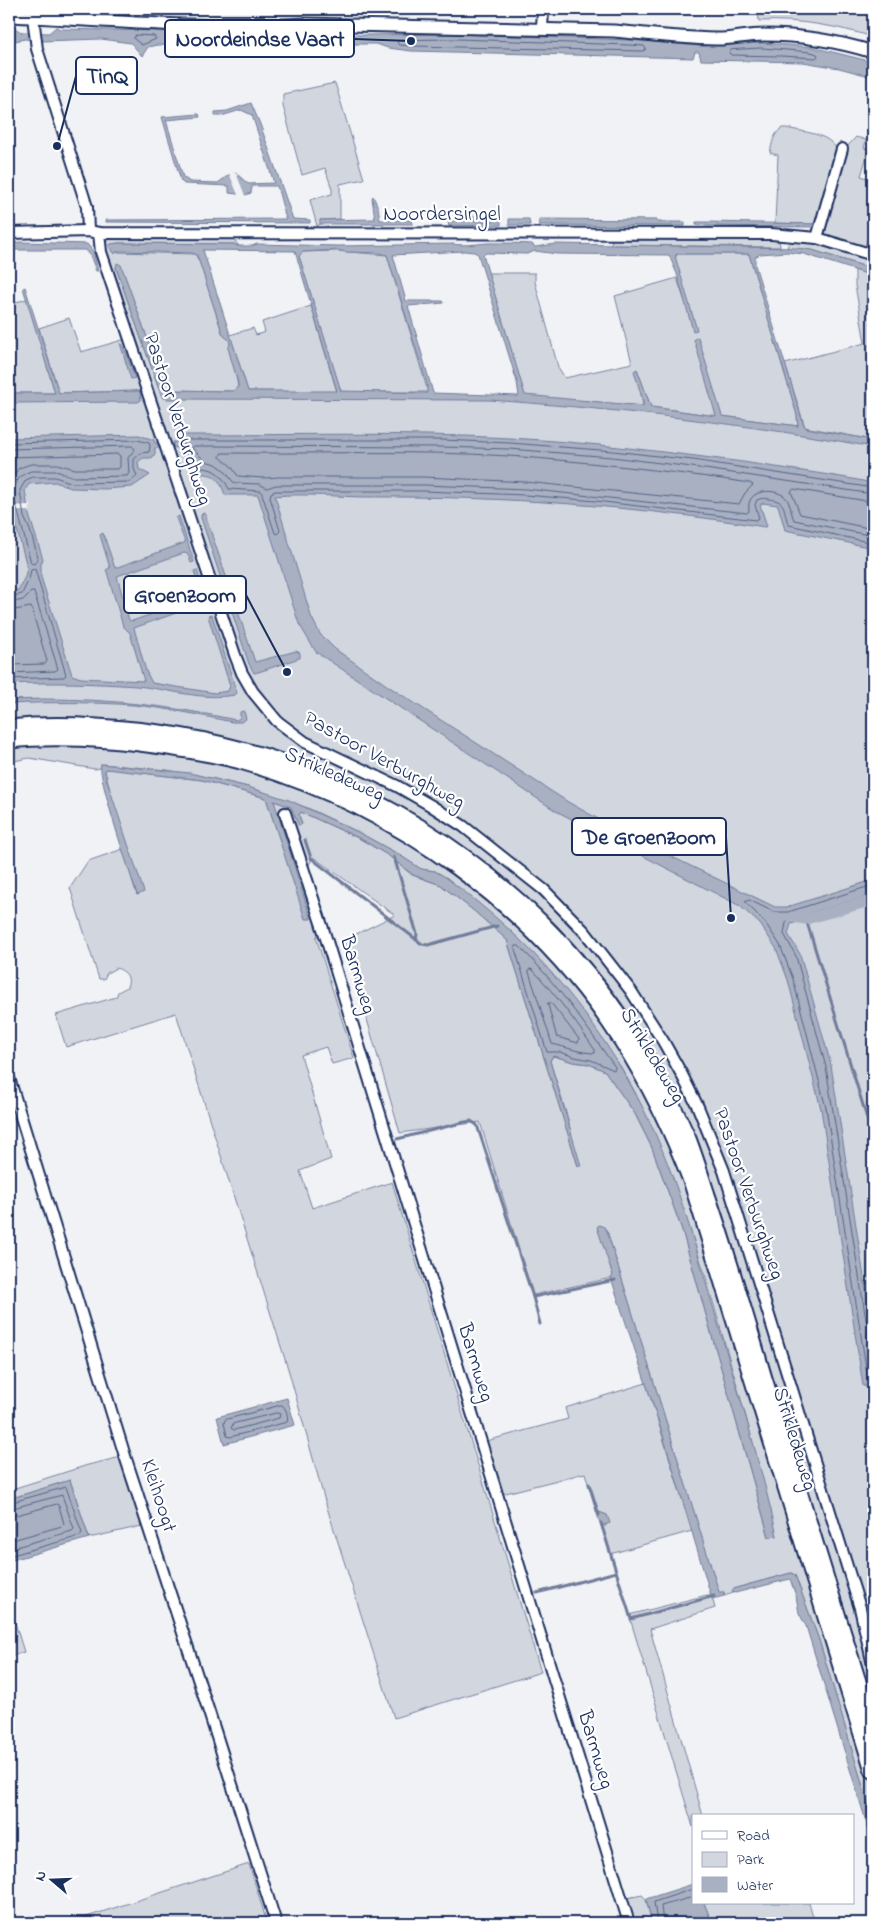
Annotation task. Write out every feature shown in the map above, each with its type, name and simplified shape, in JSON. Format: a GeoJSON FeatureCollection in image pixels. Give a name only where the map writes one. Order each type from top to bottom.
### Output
{"type":"FeatureCollection","features":[{"type":"Feature","properties":{"kind":"main road","name":"Strikledeweg"},"geometry":{"type":"LineString","coordinates":[[9,728],[79,726],[134,729],[186,736],[248,750],[296,766],[359,793],[394,811],[449,845],[491,877],[568,950],[602,991],[632,1036],[654,1073],[689,1143],[719,1229],[873,1730]]}},
{"type":"Feature","properties":{"kind":"main road","name":"Strikledeweg"},"geometry":{"type":"LineString","coordinates":[[9,740],[79,738],[133,742],[182,749],[243,761],[292,778],[352,803],[442,855],[486,889],[535,934],[591,997],[643,1075],[675,1139],[692,1183],[873,1770]]}},
{"type":"Feature","properties":{"kind":"street"},"geometry":{"type":"LineString","coordinates":[[542,30],[543,9]]}},
{"type":"Feature","properties":{"kind":"street"},"geometry":{"type":"LineString","coordinates":[[9,16],[163,24],[267,26],[304,24],[614,31],[665,37],[723,39],[762,35],[803,36],[873,52]]}},
{"type":"Feature","properties":{"kind":"street"},"geometry":{"type":"LineString","coordinates":[[33,17],[34,36],[87,207],[88,231]]}},
{"type":"Feature","properties":{"kind":"street"},"geometry":{"type":"LineString","coordinates":[[817,238],[842,149]]}},
{"type":"Feature","properties":{"kind":"street","name":"Noordersingel"},"geometry":{"type":"LineString","coordinates":[[9,233],[88,231],[99,233],[771,234],[817,238],[873,255]]}},
{"type":"Feature","properties":{"kind":"street","name":"Pastoor Verburghweg"},"geometry":{"type":"LineString","coordinates":[[99,233],[101,252],[218,603],[242,674],[253,692],[277,721],[305,742],[397,786],[430,805],[463,826],[544,890],[585,932],[631,991],[681,1073],[698,1107],[724,1171],[860,1608],[873,1665]]}},
{"type":"Feature","properties":{"kind":"street","name":"Barmweg"},"geometry":{"type":"LineString","coordinates":[[285,813],[325,935],[629,1923]]}},
{"type":"Feature","properties":{"kind":"street","name":"Kleihoogt"},"geometry":{"type":"LineString","coordinates":[[9,1078],[122,1447],[276,1923]]}},
{"type":"Feature","properties":{"kind":"green space"},"geometry":{"type":"Polygon","coordinates":[[[548,9],[581,9],[582,15],[549,14],[548,9]]]}},
{"type":"Feature","properties":{"kind":"green space"},"geometry":{"type":"Polygon","coordinates":[[[758,9],[873,9],[873,37],[817,24],[759,21],[758,9]]]}},
{"type":"Feature","properties":{"kind":"green space"},"geometry":{"type":"Polygon","coordinates":[[[335,83],[364,179],[340,184],[340,219],[320,220],[321,224],[317,226],[310,200],[332,194],[332,189],[325,168],[302,175],[283,106],[283,94],[335,83]]]}},
{"type":"Feature","properties":{"kind":"green space"},"geometry":{"type":"Polygon","coordinates":[[[782,128],[807,132],[822,137],[833,144],[837,150],[816,227],[814,224],[775,223],[778,155],[770,153],[775,136],[782,128]]]}},
{"type":"Feature","properties":{"kind":"green space"},"geometry":{"type":"Polygon","coordinates":[[[856,137],[866,140],[864,148],[869,149],[861,176],[873,180],[873,216],[865,247],[829,237],[822,232],[845,149],[856,137]]]}},
{"type":"Feature","properties":{"kind":"green space"},"geometry":{"type":"Polygon","coordinates":[[[151,236],[154,239],[165,239],[167,236],[232,237],[239,246],[234,244],[118,243],[109,245],[114,252],[195,254],[200,263],[223,335],[229,339],[238,387],[233,391],[166,390],[121,266],[117,265],[116,268],[162,397],[466,395],[658,411],[873,444],[873,1602],[866,1600],[860,1595],[720,1148],[623,975],[500,849],[323,746],[316,753],[411,800],[480,845],[513,871],[547,902],[596,955],[625,992],[662,1048],[696,1114],[723,1182],[853,1602],[873,1687],[873,1721],[714,1205],[577,957],[321,773],[9,725],[9,399],[138,391],[59,393],[39,328],[69,318],[81,352],[126,339],[155,397],[106,255],[105,244],[110,238],[151,236]]]}},
{"type":"Feature","properties":{"kind":"green space"},"geometry":{"type":"Polygon","coordinates":[[[612,239],[779,239],[780,247],[611,245],[612,239]]]}},
{"type":"Feature","properties":{"kind":"green space"},"geometry":{"type":"Polygon","coordinates":[[[790,239],[808,241],[873,259],[873,269],[812,250],[787,248],[790,239]]]}},
{"type":"Feature","properties":{"kind":"green space"},"geometry":{"type":"Polygon","coordinates":[[[337,251],[387,255],[428,392],[341,392],[299,256],[303,252],[337,251]]]}},
{"type":"Feature","properties":{"kind":"green space"},"geometry":{"type":"Polygon","coordinates":[[[677,254],[749,254],[797,415],[798,426],[722,416],[709,385],[717,416],[651,407],[637,369],[643,406],[525,396],[488,273],[535,273],[535,282],[558,367],[565,378],[632,363],[615,296],[677,278],[684,299],[675,259],[677,254]]]}},
{"type":"Feature","properties":{"kind":"green space"},"geometry":{"type":"Polygon","coordinates":[[[855,270],[873,276],[873,440],[805,427],[785,364],[865,343],[855,285],[855,270]]]}},
{"type":"Feature","properties":{"kind":"green space"},"geometry":{"type":"Polygon","coordinates":[[[27,299],[55,393],[9,393],[9,304],[27,299]]]}},
{"type":"Feature","properties":{"kind":"green space"},"geometry":{"type":"Polygon","coordinates":[[[311,306],[337,392],[248,391],[230,335],[253,328],[256,335],[265,332],[262,322],[311,306]]]}},
{"type":"Feature","properties":{"kind":"green space"},"geometry":{"type":"Polygon","coordinates":[[[40,741],[201,755],[327,795],[465,876],[574,981],[649,1095],[691,1195],[873,1782],[873,1820],[819,1640],[795,1575],[791,1573],[736,1588],[733,1593],[724,1596],[724,1592],[719,1593],[607,1231],[613,1276],[611,1278],[533,1295],[480,1122],[400,1133],[344,940],[395,915],[313,857],[307,869],[321,934],[316,937],[354,1058],[332,1064],[326,1047],[301,1055],[331,1159],[300,1171],[312,1208],[392,1182],[541,1672],[394,1718],[324,1498],[289,1372],[176,1013],[66,1047],[56,1015],[116,997],[118,992],[127,987],[128,983],[127,975],[116,968],[107,973],[104,979],[99,979],[70,888],[88,861],[123,849],[137,895],[105,770],[202,780],[266,798],[306,919],[273,801],[291,806],[302,824],[299,815],[301,812],[360,839],[389,856],[412,875],[441,885],[507,940],[578,1166],[568,1119],[550,1061],[554,1056],[573,1062],[589,1064],[605,1071],[635,1114],[652,1148],[682,1230],[769,1537],[777,1536],[746,1417],[705,1274],[670,1171],[636,1094],[621,1067],[554,976],[513,933],[447,878],[435,871],[421,869],[358,832],[308,808],[248,787],[167,770],[102,764],[100,768],[95,769],[29,758],[9,762],[9,744],[40,741]]]}},
{"type":"Feature","properties":{"kind":"green space"},"geometry":{"type":"Polygon","coordinates":[[[646,1383],[692,1531],[610,1554],[601,1526],[606,1526],[607,1515],[596,1511],[585,1473],[502,1494],[486,1441],[568,1419],[565,1408],[646,1383]]]}},
{"type":"Feature","properties":{"kind":"green space"},"geometry":{"type":"Polygon","coordinates":[[[121,1457],[142,1526],[89,1538],[70,1480],[9,1499],[9,1490],[88,1465],[121,1457]]]}},
{"type":"Feature","properties":{"kind":"green space"},"geometry":{"type":"Polygon","coordinates":[[[711,1594],[715,1608],[650,1629],[702,1814],[692,1814],[692,1824],[629,1615],[711,1594]]]}},
{"type":"Feature","properties":{"kind":"green space"},"geometry":{"type":"Polygon","coordinates":[[[9,1603],[24,1652],[9,1657],[9,1603]]]}},
{"type":"Feature","properties":{"kind":"green space"},"geometry":{"type":"Polygon","coordinates":[[[249,1864],[267,1923],[68,1923],[249,1864]]]}},
{"type":"Feature","properties":{"kind":"green space"},"geometry":{"type":"Polygon","coordinates":[[[642,1895],[646,1899],[652,1923],[629,1923],[622,1899],[642,1895]]]}},
{"type":"Feature","properties":{"kind":"green space"},"geometry":{"type":"Polygon","coordinates":[[[704,1904],[809,1904],[815,1923],[712,1923],[704,1904]]]}},
{"type":"Feature","properties":{"kind":"water"},"geometry":{"type":"Polygon","coordinates":[[[9,24],[21,32],[49,33],[56,27],[60,29],[362,35],[457,34],[630,40],[700,46],[762,43],[812,47],[873,62],[873,77],[839,68],[803,62],[701,60],[699,52],[695,52],[693,58],[411,51],[388,48],[376,44],[267,44],[232,49],[157,45],[148,47],[142,56],[131,43],[101,39],[43,41],[25,39],[9,42],[9,24]]]}},
{"type":"Feature","properties":{"kind":"water"},"geometry":{"type":"Polygon","coordinates":[[[251,103],[293,219],[310,220],[310,223],[106,222],[106,220],[286,219],[277,186],[252,186],[251,193],[245,195],[229,193],[229,186],[184,184],[181,181],[162,117],[199,114],[200,117],[166,120],[183,177],[190,182],[218,183],[230,174],[236,173],[248,184],[274,183],[252,115],[241,110],[215,116],[215,112],[227,111],[251,103]]]}},
{"type":"Feature","properties":{"kind":"water"},"geometry":{"type":"Polygon","coordinates":[[[373,196],[378,207],[380,220],[412,220],[413,224],[320,224],[320,220],[375,219],[373,196]]]}},
{"type":"Feature","properties":{"kind":"water"},"geometry":{"type":"Polygon","coordinates":[[[467,216],[474,216],[474,221],[498,221],[501,219],[501,225],[449,226],[448,221],[467,221],[467,216]]]}},
{"type":"Feature","properties":{"kind":"water"},"geometry":{"type":"Polygon","coordinates":[[[509,219],[529,219],[530,225],[509,225],[509,219]]]}},
{"type":"Feature","properties":{"kind":"water"},"geometry":{"type":"Polygon","coordinates":[[[539,219],[657,220],[657,222],[685,222],[685,226],[539,225],[539,219]]]}},
{"type":"Feature","properties":{"kind":"water"},"geometry":{"type":"Polygon","coordinates":[[[696,222],[815,224],[814,227],[708,226],[696,225],[696,222]]]}},
{"type":"Feature","properties":{"kind":"water"},"geometry":{"type":"Polygon","coordinates":[[[9,243],[87,244],[93,251],[98,271],[96,271],[86,250],[9,250],[9,243]]]}},
{"type":"Feature","properties":{"kind":"water"},"geometry":{"type":"Polygon","coordinates":[[[505,243],[532,244],[535,247],[556,244],[797,248],[812,250],[873,269],[873,276],[804,254],[787,252],[760,254],[755,257],[755,265],[803,423],[806,428],[873,440],[873,447],[778,431],[682,418],[490,400],[167,399],[162,397],[116,268],[117,263],[121,265],[166,390],[233,391],[238,387],[238,383],[228,348],[230,345],[229,340],[223,335],[197,255],[192,253],[122,251],[115,254],[109,246],[111,244],[338,246],[505,243]],[[203,250],[248,391],[337,391],[295,251],[203,250]],[[338,250],[303,252],[299,256],[341,391],[427,393],[427,384],[387,255],[338,250]],[[464,251],[393,255],[406,301],[443,301],[444,303],[408,306],[433,393],[519,396],[517,382],[478,254],[464,251]],[[535,251],[527,254],[486,253],[483,255],[525,395],[643,406],[634,371],[637,369],[651,407],[716,416],[694,339],[698,337],[722,416],[798,426],[797,415],[749,254],[677,254],[675,256],[697,330],[693,331],[677,274],[669,255],[557,254],[535,251]]]}},
{"type":"Feature","properties":{"kind":"water"},"geometry":{"type":"Polygon","coordinates":[[[25,287],[59,393],[138,391],[140,392],[141,400],[138,402],[9,403],[9,393],[55,393],[23,288],[25,287]]]}},
{"type":"Feature","properties":{"kind":"water"},"geometry":{"type":"Polygon","coordinates":[[[120,343],[123,345],[135,378],[131,379],[120,343]]]}},
{"type":"Feature","properties":{"kind":"water"},"geometry":{"type":"Polygon","coordinates":[[[387,434],[468,436],[568,442],[743,462],[873,483],[873,548],[785,530],[778,505],[763,503],[760,505],[767,526],[765,527],[667,513],[568,504],[469,498],[275,496],[311,616],[320,634],[335,649],[388,686],[568,802],[625,834],[775,907],[787,907],[873,880],[873,900],[791,924],[788,934],[800,954],[831,1065],[873,1335],[873,1388],[863,1386],[821,1109],[788,980],[776,948],[760,924],[740,906],[556,811],[316,652],[299,624],[258,495],[225,495],[215,477],[207,474],[196,474],[195,466],[183,457],[177,448],[173,447],[173,442],[177,442],[178,438],[184,435],[387,434]]]}},
{"type":"Feature","properties":{"kind":"water"},"geometry":{"type":"Polygon","coordinates":[[[139,435],[159,443],[159,448],[155,448],[155,454],[152,458],[143,458],[138,462],[139,469],[150,475],[132,487],[105,489],[71,488],[55,482],[29,484],[25,490],[29,515],[43,559],[41,577],[72,675],[81,678],[144,681],[130,633],[123,626],[106,570],[110,568],[100,535],[103,533],[115,568],[184,543],[176,518],[179,516],[194,562],[191,563],[188,554],[184,553],[117,576],[129,620],[132,621],[199,598],[202,595],[194,571],[197,570],[207,602],[134,628],[146,671],[152,683],[215,693],[228,691],[230,686],[208,616],[212,615],[237,693],[235,695],[210,697],[136,686],[56,683],[9,684],[9,591],[18,590],[25,577],[27,567],[9,500],[9,438],[139,435]]]}},
{"type":"Feature","properties":{"kind":"water"},"geometry":{"type":"Polygon","coordinates":[[[203,513],[205,514],[255,662],[296,651],[300,653],[300,658],[254,673],[249,664],[201,518],[203,513]]]}},
{"type":"Feature","properties":{"kind":"water"},"geometry":{"type":"Polygon","coordinates":[[[9,700],[94,700],[141,704],[236,720],[240,718],[240,712],[244,711],[246,719],[241,722],[232,722],[170,710],[102,703],[9,704],[9,700]]]}},
{"type":"Feature","properties":{"kind":"water"},"geometry":{"type":"Polygon","coordinates":[[[101,764],[190,773],[248,787],[289,800],[358,832],[421,869],[435,871],[447,878],[506,927],[549,969],[610,1050],[635,1093],[662,1148],[692,1236],[749,1429],[777,1536],[769,1537],[682,1230],[652,1148],[635,1114],[605,1071],[589,1064],[573,1062],[554,1056],[550,1061],[581,1166],[578,1166],[507,940],[441,885],[413,875],[389,856],[361,839],[301,812],[299,815],[302,824],[299,826],[291,807],[274,801],[311,919],[305,919],[266,798],[202,780],[106,769],[104,772],[144,892],[137,895],[109,806],[101,773],[101,764]]]}},
{"type":"Feature","properties":{"kind":"water"},"geometry":{"type":"Polygon","coordinates":[[[599,1225],[607,1231],[719,1592],[724,1592],[724,1596],[712,1599],[662,1432],[611,1278],[613,1276],[597,1227],[599,1225]]]}},
{"type":"Feature","properties":{"kind":"water"},"geometry":{"type":"Polygon","coordinates":[[[287,1398],[295,1425],[224,1444],[217,1417],[287,1398]]]}},
{"type":"Feature","properties":{"kind":"water"},"geometry":{"type":"Polygon","coordinates":[[[70,1480],[89,1538],[9,1561],[9,1499],[70,1480]]]}},
{"type":"Feature","properties":{"kind":"water"},"geometry":{"type":"Polygon","coordinates":[[[596,1511],[607,1515],[610,1523],[601,1526],[596,1511]]]}},
{"type":"Feature","properties":{"kind":"water"},"geometry":{"type":"Polygon","coordinates":[[[791,1573],[795,1575],[819,1640],[873,1820],[873,1844],[806,1626],[799,1613],[790,1579],[735,1593],[732,1590],[791,1573]]]}},
{"type":"Feature","properties":{"kind":"water"},"geometry":{"type":"Polygon","coordinates":[[[692,1884],[692,1904],[704,1904],[712,1923],[652,1923],[646,1899],[692,1884]]]}},
{"type":"Feature","properties":{"kind":"pier"},"geometry":{"type":"Polygon","coordinates":[[[229,173],[236,173],[246,198],[239,197],[229,173]]]}},
{"type":"Feature","properties":{"kind":"pier"},"geometry":{"type":"Polygon","coordinates":[[[30,505],[30,511],[10,511],[9,507],[9,506],[30,505]]]}},
{"type":"Feature","properties":{"kind":"waterway"},"geometry":{"type":"LineString","coordinates":[[305,840],[311,858],[422,944],[428,945],[497,926]]}},
{"type":"Feature","properties":{"kind":"waterway"},"geometry":{"type":"LineString","coordinates":[[394,857],[417,934],[416,940]]}},
{"type":"Feature","properties":{"kind":"waterway"},"geometry":{"type":"LineString","coordinates":[[792,917],[806,919],[873,900]]}},
{"type":"Feature","properties":{"kind":"waterway"},"geometry":{"type":"LineString","coordinates":[[806,919],[873,1138]]}},
{"type":"Feature","properties":{"kind":"waterway"},"geometry":{"type":"LineString","coordinates":[[397,1139],[465,1122],[471,1121],[477,1125],[533,1297]]}},
{"type":"Feature","properties":{"kind":"waterway"},"geometry":{"type":"LineString","coordinates":[[540,1324],[533,1297],[615,1280]]}},
{"type":"Feature","properties":{"kind":"waterway"},"geometry":{"type":"LineString","coordinates":[[589,1484],[599,1515]]}},
{"type":"Feature","properties":{"kind":"waterway"},"geometry":{"type":"LineString","coordinates":[[601,1523],[631,1619],[714,1596]]}},
{"type":"Feature","properties":{"kind":"waterway"},"geometry":{"type":"LineString","coordinates":[[537,1593],[616,1572]]}},
{"type":"Feature","properties":{"kind":"place","name":"Noordeindse Vaart"},"geometry":{"type":"Point","coordinates":[411,41]}},
{"type":"Feature","properties":{"kind":"place","name":"TinQ"},"geometry":{"type":"Point","coordinates":[57,146]}},
{"type":"Feature","properties":{"kind":"place","name":"Groenzoom"},"geometry":{"type":"Point","coordinates":[287,672]}},
{"type":"Feature","properties":{"kind":"place","name":"De Groenzoom"},"geometry":{"type":"Point","coordinates":[731,918]}}]}
